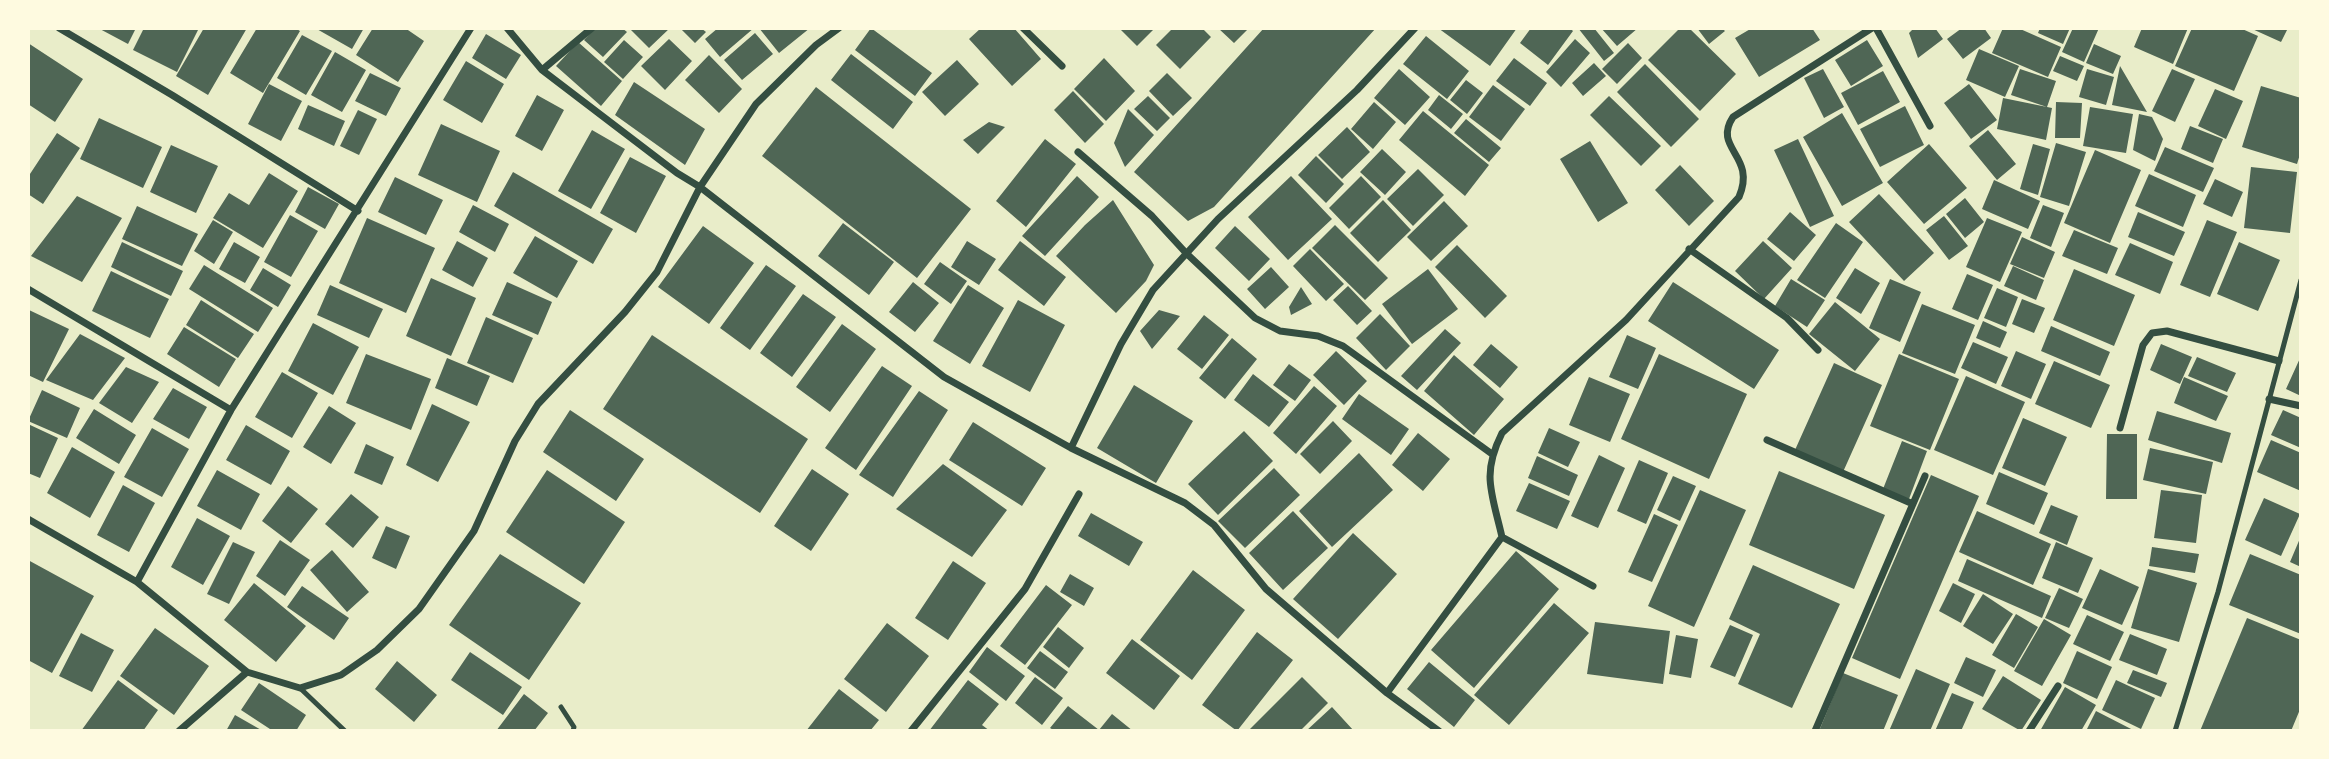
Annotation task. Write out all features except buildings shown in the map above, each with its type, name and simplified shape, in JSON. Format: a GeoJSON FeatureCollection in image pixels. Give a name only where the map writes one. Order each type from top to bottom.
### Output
{"type":"FeatureCollection","features":[{"type":"Feature","properties":{"kind":"street"},"geometry":{"type":"LineString","coordinates":[[59,28],[173,94],[358,211]]}},
{"type":"Feature","properties":{"kind":"street"},"geometry":{"type":"LineString","coordinates":[[137,582],[232,410],[471,28]]}},
{"type":"Feature","properties":{"kind":"street"},"geometry":{"type":"LineString","coordinates":[[507,28],[542,70],[677,173],[700,187],[944,377],[1071,448],[1185,503],[1214,526],[1266,589],[1387,694],[1438,731]]}},
{"type":"Feature","properties":{"kind":"street"},"geometry":{"type":"LineString","coordinates":[[542,70],[592,28]]}},
{"type":"Feature","properties":{"kind":"street"},"geometry":{"type":"LineString","coordinates":[[28,519],[137,582],[247,672],[300,688],[341,675],[377,650],[419,609],[474,531],[514,442],[538,404],[625,312],[657,272],[700,187],[756,104],[816,45],[839,28]]}},
{"type":"Feature","properties":{"kind":"street"},"geometry":{"type":"LineString","coordinates":[[1023,28],[1062,66]]}},
{"type":"Feature","properties":{"kind":"street"},"geometry":{"type":"LineString","coordinates":[[1071,448],[1121,344],[1153,290],[1218,219],[1357,90],[1415,28]]}},
{"type":"Feature","properties":{"kind":"street"},"geometry":{"type":"LineString","coordinates":[[1387,694],[1502,537],[1489,478],[1492,454],[1502,433],[1626,320],[1740,197],[1744,187],[1744,169],[1726,135],[1726,128],[1733,117],[1874,28],[1930,126]]}},
{"type":"Feature","properties":{"kind":"street"},"geometry":{"type":"LineString","coordinates":[[1078,152],[1152,216],[1186,253],[1255,318],[1280,331],[1318,336],[1343,346],[1492,454]]}},
{"type":"Feature","properties":{"kind":"street"},"geometry":{"type":"LineString","coordinates":[[1689,250],[1787,317],[1818,350]]}},
{"type":"Feature","properties":{"kind":"street"},"geometry":{"type":"LineString","coordinates":[[28,289],[232,410]]}},
{"type":"Feature","properties":{"kind":"street"},"geometry":{"type":"LineString","coordinates":[[2120,428],[2143,345],[2152,333],[2167,331],[2279,361]]}},
{"type":"Feature","properties":{"kind":"street"},"geometry":{"type":"LineString","coordinates":[[2269,399],[2301,406]]}},
{"type":"Feature","properties":{"kind":"street"},"geometry":{"type":"LineString","coordinates":[[1767,440],[1913,504]]}},
{"type":"Feature","properties":{"kind":"street"},"geometry":{"type":"LineString","coordinates":[[1815,731],[1925,476]]}},
{"type":"Feature","properties":{"kind":"street"},"geometry":{"type":"LineString","coordinates":[[911,731],[1025,589],[1079,494]]}},
{"type":"Feature","properties":{"kind":"street"},"geometry":{"type":"LineString","coordinates":[[1502,537],[1593,586]]}},
{"type":"Feature","properties":{"kind":"street"},"geometry":{"type":"LineString","coordinates":[[179,731],[247,672]]}},
{"type":"Feature","properties":{"kind":"street"},"geometry":{"type":"LineString","coordinates":[[2029,731],[2058,687]]}},
{"type":"Feature","properties":{"kind":"lane"},"geometry":{"type":"LineString","coordinates":[[2175,731],[2218,592],[2301,280]]}},
{"type":"Feature","properties":{"kind":"lane"},"geometry":{"type":"LineString","coordinates":[[300,688],[345,731]]}},
{"type":"Feature","properties":{"kind":"lane"},"geometry":{"type":"LineString","coordinates":[[561,707],[573,731]]}}]}
